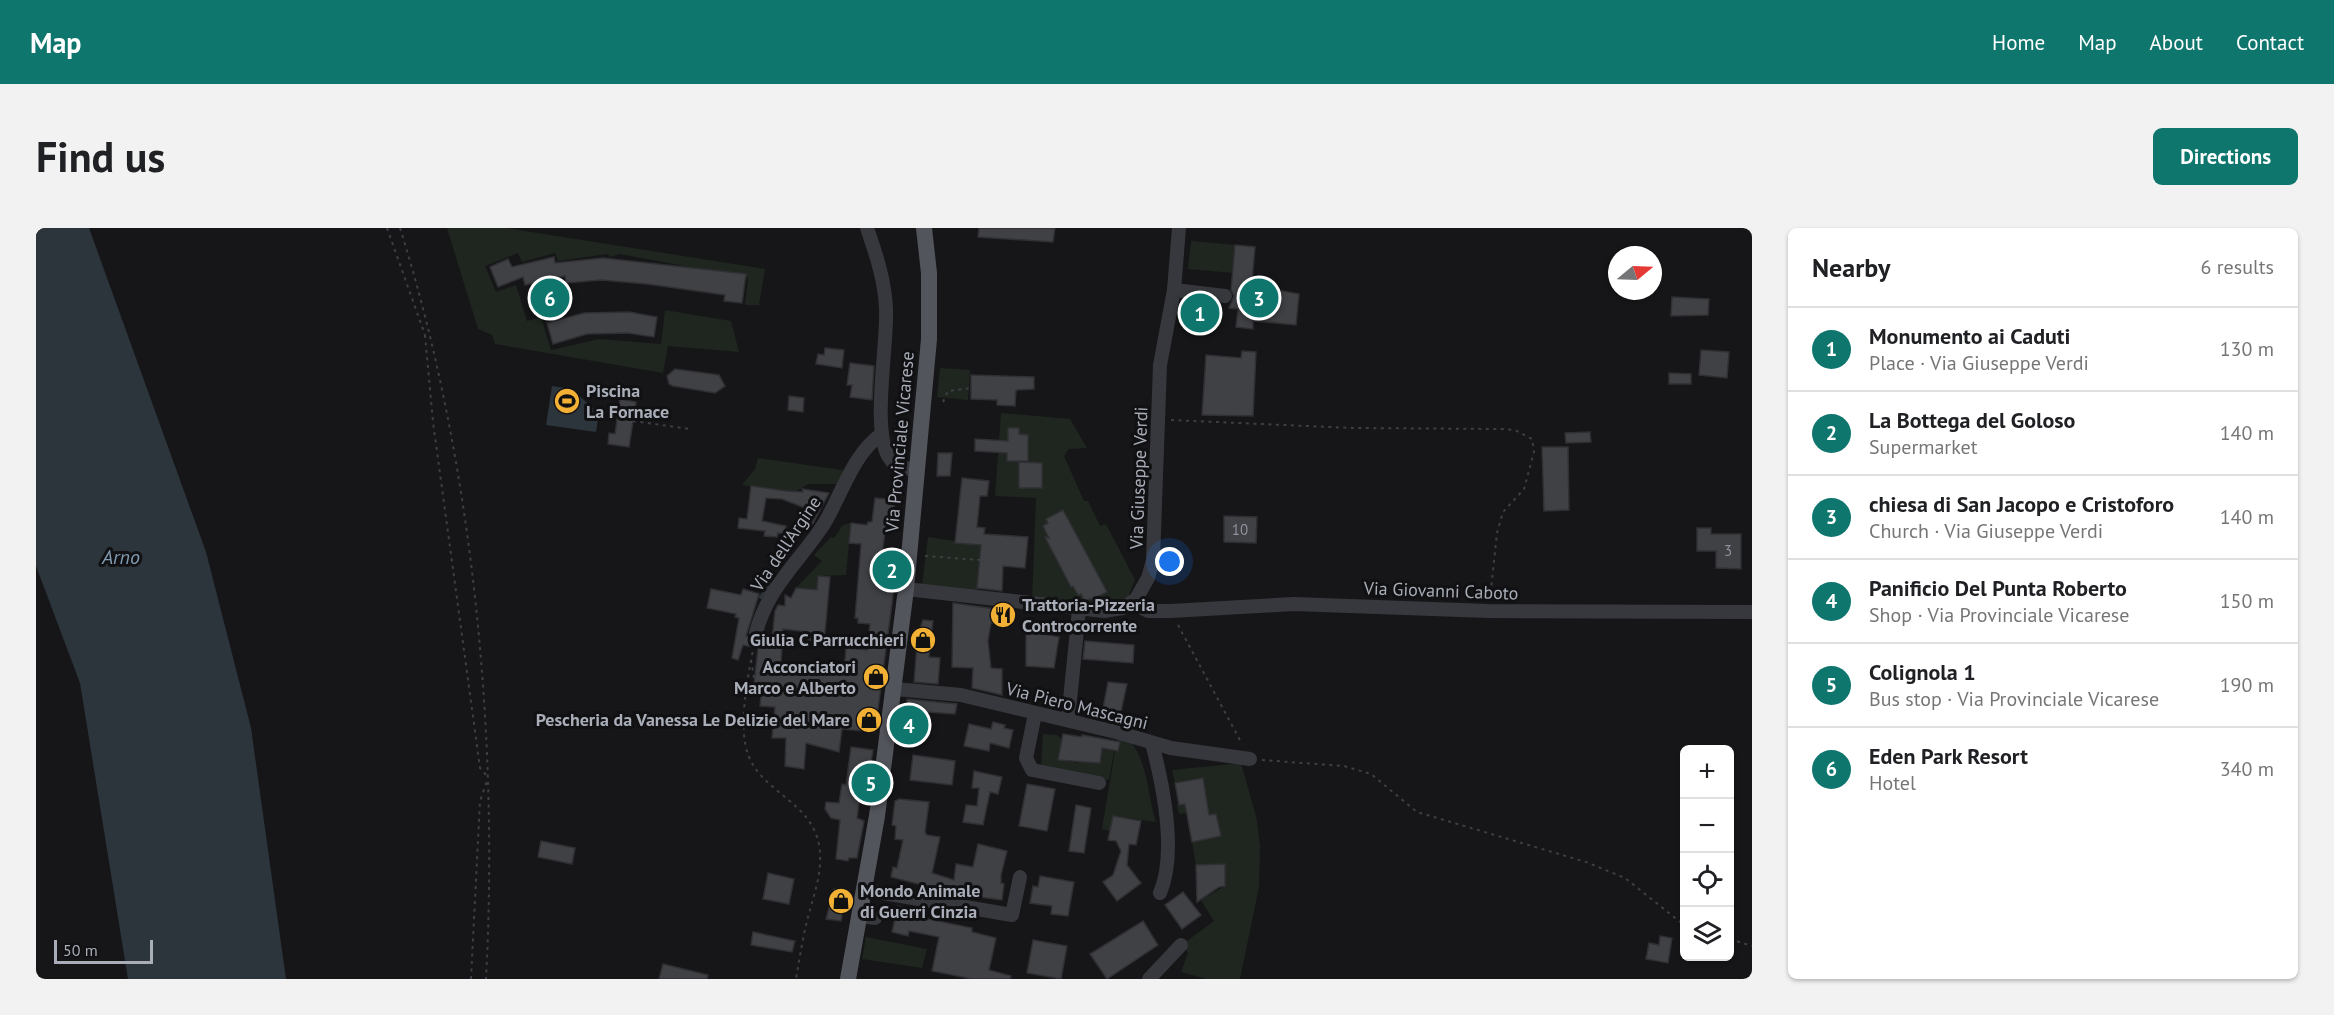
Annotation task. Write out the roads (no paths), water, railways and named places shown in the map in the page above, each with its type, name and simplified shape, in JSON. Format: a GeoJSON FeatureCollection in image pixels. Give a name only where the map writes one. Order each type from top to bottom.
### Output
{"type":"FeatureCollection","features":[{"type":"Feature","properties":{"kind":"main road","name":"Via Provinciale Vicarese"},"geometry":{"type":"LineString","coordinates":[[848,979],[868,917],[866,890],[895,689],[906,589],[929,339],[929,273],[924,228]]}},
{"type":"Feature","properties":{"kind":"street"},"geometry":{"type":"LineString","coordinates":[[867,228],[886,293],[887,338],[880,435],[891,461],[897,466],[916,470]]}},
{"type":"Feature","properties":{"kind":"street","name":"Via Giuseppe Verdi"},"geometry":{"type":"LineString","coordinates":[[1132,603],[1148,578],[1156,546],[1160,365],[1174,290],[1179,228]]}},
{"type":"Feature","properties":{"kind":"street"},"geometry":{"type":"LineString","coordinates":[[1174,290],[1225,296]]}},
{"type":"Feature","properties":{"kind":"street","name":"Via dell'Argine"},"geometry":{"type":"LineString","coordinates":[[756,633],[760,616],[775,588],[828,517],[860,453],[880,435]]}},
{"type":"Feature","properties":{"kind":"street"},"geometry":{"type":"LineString","coordinates":[[906,589],[1080,610],[1114,611],[1132,603]]}},
{"type":"Feature","properties":{"kind":"street","name":"Via Giovanni Caboto"},"geometry":{"type":"LineString","coordinates":[[1132,603],[1148,611],[1294,604],[1488,611],[1752,612]]}},
{"type":"Feature","properties":{"kind":"street"},"geometry":{"type":"LineString","coordinates":[[1068,717],[1080,610]]}},
{"type":"Feature","properties":{"kind":"street","name":"Via Piero Mascagni"},"geometry":{"type":"LineString","coordinates":[[895,689],[961,695],[1035,714],[1068,717],[1152,743],[1192,752],[1250,759]]}},
{"type":"Feature","properties":{"kind":"street"},"geometry":{"type":"LineString","coordinates":[[1035,714],[1026,758],[1032,770],[1099,783]]}},
{"type":"Feature","properties":{"kind":"street"},"geometry":{"type":"LineString","coordinates":[[1152,743],[1166,823],[1166,878],[1160,893]]}},
{"type":"Feature","properties":{"kind":"street"},"geometry":{"type":"LineString","coordinates":[[866,890],[1012,915],[1020,877]]}},
{"type":"Feature","properties":{"kind":"street"},"geometry":{"type":"LineString","coordinates":[[1149,979],[1181,945]]}},
{"type":"Feature","properties":{"kind":"water","name":"Arno"},"geometry":{"type":"Polygon","coordinates":[[[36,228],[89,228],[206,552],[251,728],[286,979],[128,979],[80,683],[36,566],[36,228]]]}},
{"type":"Feature","properties":{"kind":"water","name":"Piscina La Fornace"},"geometry":{"type":"Polygon","coordinates":[[[552,386],[571,389],[599,413],[596,432],[546,425],[552,386]]]}},
{"type":"Feature","properties":{"kind":"waterway"},"geometry":{"type":"LineString","coordinates":[[761,597],[771,585]]}},
{"type":"Feature","properties":{"kind":"place","name":"Eden Park Resort"},"geometry":{"type":"Point","coordinates":[550,298]}},
{"type":"Feature","properties":{"kind":"place","name":"chiesa di San Jacopo e Cristoforo"},"geometry":{"type":"Point","coordinates":[1259,298]}},
{"type":"Feature","properties":{"kind":"place","name":"Monumento ai Caduti"},"geometry":{"type":"Point","coordinates":[1200,313]}},
{"type":"Feature","properties":{"kind":"place","name":"Piscina La Fornace"},"geometry":{"type":"Point","coordinates":[567,401]}},
{"type":"Feature","properties":{"kind":"place","name":"La Bottega del Goloso"},"geometry":{"type":"Point","coordinates":[892,570]}},
{"type":"Feature","properties":{"kind":"place","name":"Trattoria-Pizzeria Controcorrente"},"geometry":{"type":"Point","coordinates":[1003,615]}},
{"type":"Feature","properties":{"kind":"place","name":"Giulia C Parrucchieri"},"geometry":{"type":"Point","coordinates":[923,640]}},
{"type":"Feature","properties":{"kind":"place","name":"Acconciatori Marco e Alberto"},"geometry":{"type":"Point","coordinates":[876,677]}},
{"type":"Feature","properties":{"kind":"place","name":"Pescheria da Vanessa Le Delizie del Mare"},"geometry":{"type":"Point","coordinates":[869,720]}},
{"type":"Feature","properties":{"kind":"place","name":"Panificio Del Punta Roberto"},"geometry":{"type":"Point","coordinates":[909,725]}},
{"type":"Feature","properties":{"kind":"place","name":"Colignola 1"},"geometry":{"type":"Point","coordinates":[871,783]}},
{"type":"Feature","properties":{"kind":"place","name":"Mondo Animale di Guerri Cinzia"},"geometry":{"type":"Point","coordinates":[841,901]}}]}
